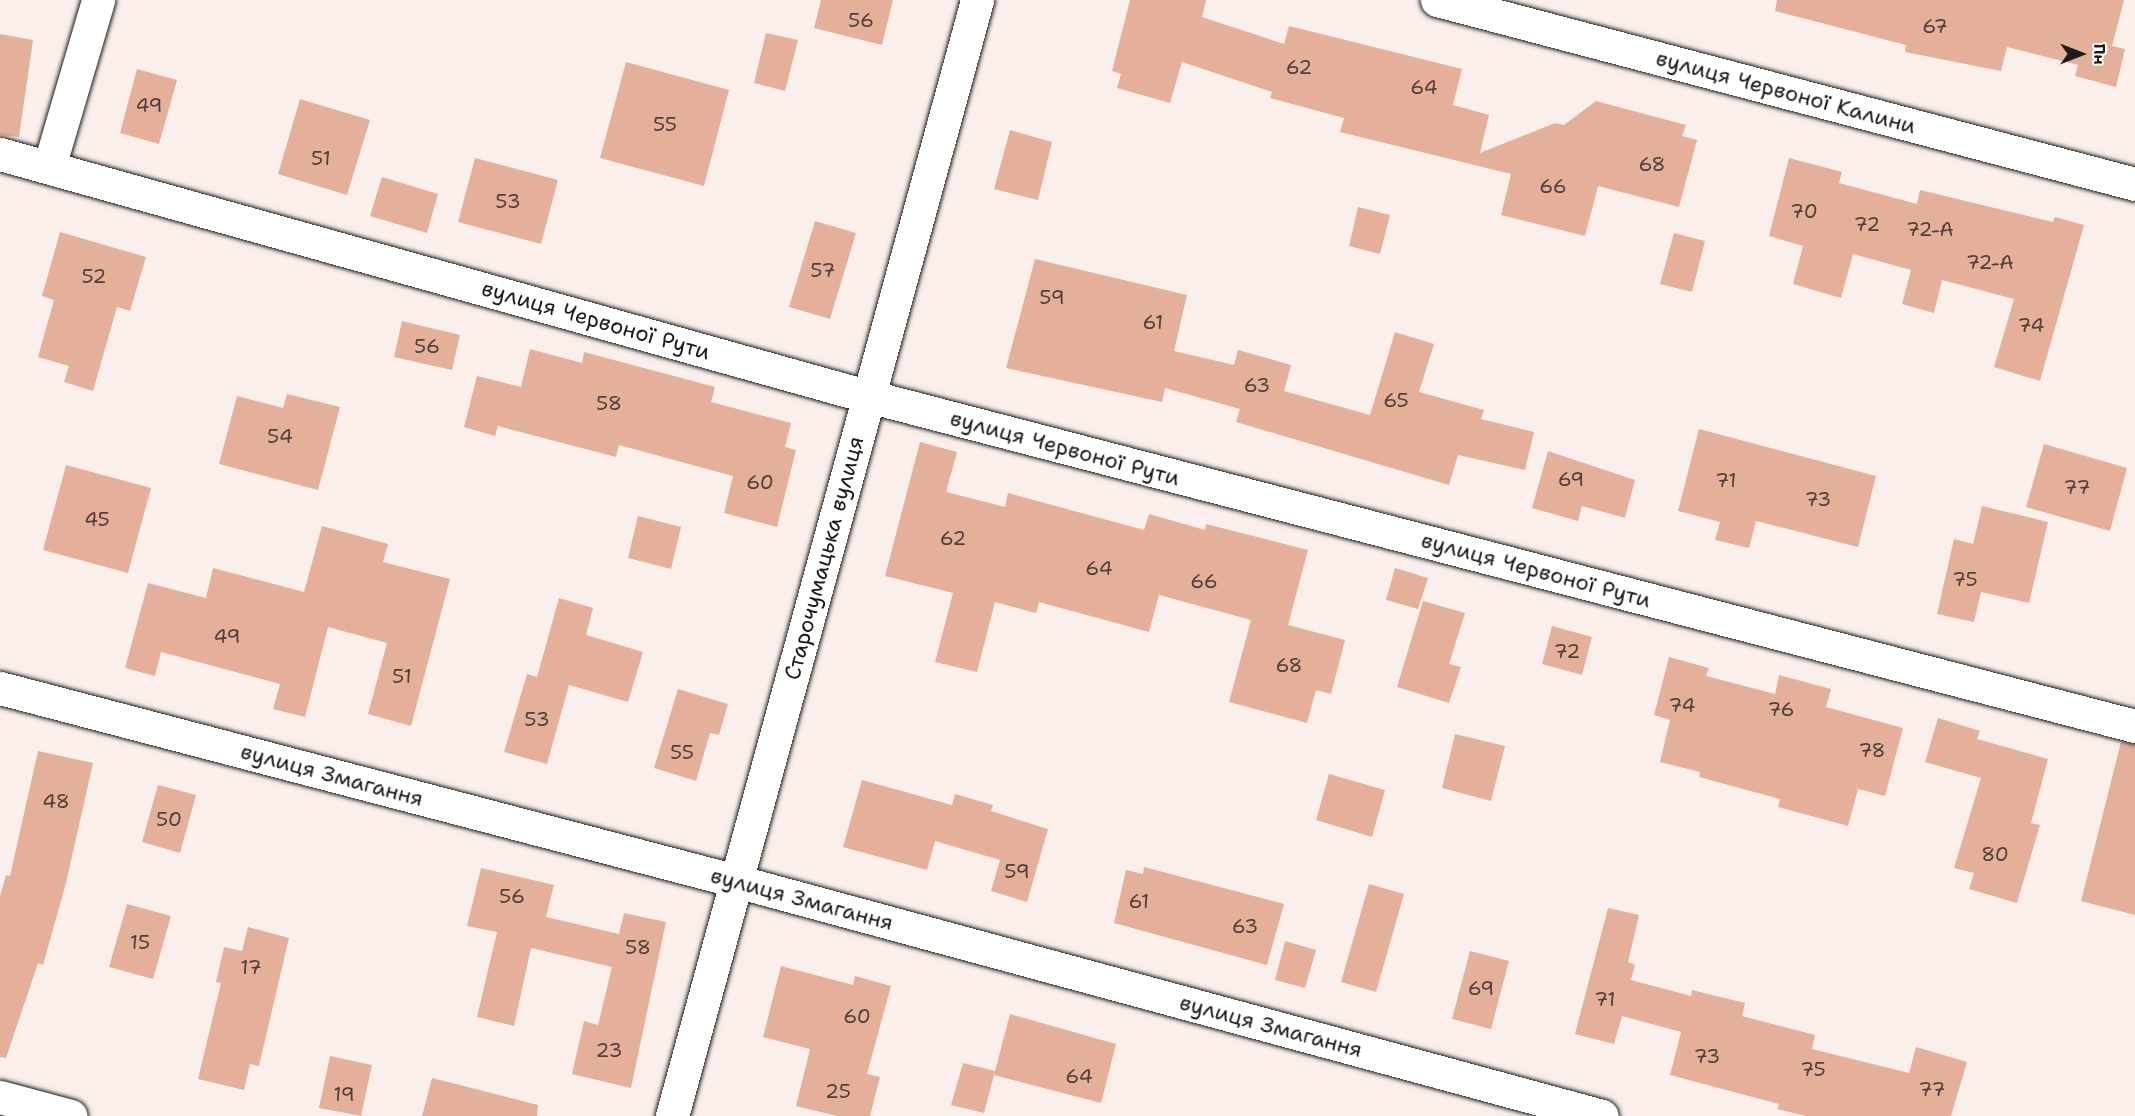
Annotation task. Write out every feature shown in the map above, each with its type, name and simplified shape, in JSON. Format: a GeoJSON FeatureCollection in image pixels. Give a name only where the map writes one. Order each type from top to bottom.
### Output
{"type":"FeatureCollection","features":[{"type":"Feature","properties":{"kind":"street"},"geometry":{"type":"LineString","coordinates":[[49,167],[98,0]]}},
{"type":"Feature","properties":{"kind":"street","name":"Старочумацька вулиця"},"geometry":{"type":"LineString","coordinates":[[672,1116],[977,0]]}},
{"type":"Feature","properties":{"kind":"street","name":"вулиця Червоної Калини"},"geometry":{"type":"LineString","coordinates":[[1437,0],[2135,184]]}},
{"type":"Feature","properties":{"kind":"street","name":"вулиця Червоної Рути"},"geometry":{"type":"LineString","coordinates":[[0,154],[868,396],[2135,726]]}},
{"type":"Feature","properties":{"kind":"street","name":"вулиця Змагання"},"geometry":{"type":"LineString","coordinates":[[0,688],[736,881],[1602,1116]]}},
{"type":"Feature","properties":{"kind":"street"},"geometry":{"type":"LineString","coordinates":[[0,1097],[71,1116]]}},
{"type":"Feature","properties":{"kind":"building"},"geometry":{"type":"Polygon","coordinates":[[[821,0],[893,0],[882,45],[814,28],[821,0]]]}},
{"type":"Feature","properties":{"kind":"building"},"geometry":{"type":"Polygon","coordinates":[[[1130,0],[1206,0],[1202,17],[1284,44],[1289,26],[1462,69],[1453,105],[1489,115],[1480,153],[1555,123],[1564,125],[1596,101],[1686,125],[1682,136],[1697,140],[1679,207],[1598,186],[1585,236],[1501,215],[1511,174],[1340,132],[1344,118],[1270,98],[1272,92],[1182,62],[1170,103],[1117,88],[1121,74],[1112,71],[1130,0]]]}},
{"type":"Feature","properties":{"kind":"building"},"geometry":{"type":"Polygon","coordinates":[[[1777,0],[2124,0],[2112,46],[2125,49],[2116,87],[2075,76],[2078,65],[2007,47],[2001,71],[1905,52],[1906,45],[1775,11],[1777,0]]]}},
{"type":"Feature","properties":{"kind":"building"},"geometry":{"type":"Polygon","coordinates":[[[766,33],[798,40],[785,91],[754,83],[766,33]]]}},
{"type":"Feature","properties":{"kind":"building"},"geometry":{"type":"Polygon","coordinates":[[[0,34],[33,40],[19,137],[0,135],[0,34]]]}},
{"type":"Feature","properties":{"kind":"building"},"geometry":{"type":"Polygon","coordinates":[[[626,62],[729,90],[704,186],[600,158],[626,62]]]}},
{"type":"Feature","properties":{"kind":"building"},"geometry":{"type":"Polygon","coordinates":[[[137,69],[177,80],[159,144],[120,133],[137,69]]]}},
{"type":"Feature","properties":{"kind":"building"},"geometry":{"type":"Polygon","coordinates":[[[300,99],[370,120],[347,195],[278,174],[300,99]]]}},
{"type":"Feature","properties":{"kind":"building"},"geometry":{"type":"Polygon","coordinates":[[[1010,130],[1052,142],[1038,200],[994,189],[1010,130]]]}},
{"type":"Feature","properties":{"kind":"building"},"geometry":{"type":"Polygon","coordinates":[[[475,158],[558,180],[541,244],[458,222],[475,158]]]}},
{"type":"Feature","properties":{"kind":"building"},"geometry":{"type":"Polygon","coordinates":[[[1789,158],[1842,172],[1839,183],[1917,204],[1920,190],[2053,222],[2055,217],[2084,225],[2040,381],[1994,367],[2014,299],[1942,280],[1934,313],[1902,304],[1911,270],[1853,254],[1841,298],[1793,284],[1803,246],[1769,236],[1789,158]]]}},
{"type":"Feature","properties":{"kind":"building"},"geometry":{"type":"Polygon","coordinates":[[[382,177],[438,194],[427,233],[370,216],[382,177]]]}},
{"type":"Feature","properties":{"kind":"building"},"geometry":{"type":"Polygon","coordinates":[[[1358,207],[1390,215],[1380,254],[1349,246],[1358,207]]]}},
{"type":"Feature","properties":{"kind":"building"},"geometry":{"type":"Polygon","coordinates":[[[815,221],[856,233],[830,319],[789,307],[815,221]]]}},
{"type":"Feature","properties":{"kind":"building"},"geometry":{"type":"Polygon","coordinates":[[[60,232],[146,257],[130,311],[117,307],[93,391],[64,382],[69,366],[38,357],[54,300],[42,296],[60,232]]]}},
{"type":"Feature","properties":{"kind":"building"},"geometry":{"type":"Polygon","coordinates":[[[1674,233],[1705,241],[1692,292],[1660,284],[1674,233]]]}},
{"type":"Feature","properties":{"kind":"building"},"geometry":{"type":"Polygon","coordinates":[[[1035,259],[1187,295],[1174,351],[1234,365],[1238,350],[1291,365],[1284,391],[1370,415],[1395,332],[1434,344],[1419,392],[1484,410],[1481,419],[1534,432],[1525,470],[1458,455],[1449,485],[1236,422],[1240,409],[1165,388],[1162,402],[1006,368],[1035,259]]]}},
{"type":"Feature","properties":{"kind":"building"},"geometry":{"type":"Polygon","coordinates":[[[402,321],[460,335],[452,370],[394,357],[402,321]]]}},
{"type":"Feature","properties":{"kind":"building"},"geometry":{"type":"Polygon","coordinates":[[[530,349],[582,363],[584,352],[715,387],[711,402],[791,423],[785,447],[796,450],[777,527],[724,513],[733,476],[619,445],[616,457],[498,426],[495,436],[464,427],[477,376],[521,387],[530,349]]]}},
{"type":"Feature","properties":{"kind":"building"},"geometry":{"type":"Polygon","coordinates":[[[287,394],[340,407],[318,490],[219,464],[237,396],[283,408],[287,394]]]}},
{"type":"Feature","properties":{"kind":"building"},"geometry":{"type":"Polygon","coordinates":[[[1699,429],[1876,476],[1858,547],[1756,521],[1749,548],[1715,540],[1720,522],[1678,511],[1699,429]]]}},
{"type":"Feature","properties":{"kind":"building"},"geometry":{"type":"Polygon","coordinates":[[[920,442],[957,452],[946,492],[1005,507],[1008,493],[1144,530],[1149,514],[1205,530],[1206,524],[1308,550],[1288,625],[1345,640],[1331,694],[1316,690],[1307,723],[1229,702],[1251,620],[1159,595],[1149,632],[1039,602],[1036,613],[995,602],[977,672],[935,662],[953,593],[885,576],[920,442]]]}},
{"type":"Feature","properties":{"kind":"building"},"geometry":{"type":"Polygon","coordinates":[[[2044,444],[2127,468],[2110,531],[2026,507],[2044,444]]]}},
{"type":"Feature","properties":{"kind":"building"},"geometry":{"type":"Polygon","coordinates":[[[1548,451],[1635,480],[1625,518],[1582,506],[1578,521],[1532,508],[1548,451]]]}},
{"type":"Feature","properties":{"kind":"building"},"geometry":{"type":"Polygon","coordinates":[[[66,465],[151,488],[128,573],[43,550],[66,465]]]}},
{"type":"Feature","properties":{"kind":"building"},"geometry":{"type":"Polygon","coordinates":[[[1982,506],[2048,522],[2029,603],[1981,592],[1974,622],[1937,614],[1954,539],[1973,544],[1982,506]]]}},
{"type":"Feature","properties":{"kind":"building"},"geometry":{"type":"Polygon","coordinates":[[[638,516],[681,527],[671,569],[628,558],[638,516]]]}},
{"type":"Feature","properties":{"kind":"building"},"geometry":{"type":"Polygon","coordinates":[[[322,526],[388,544],[383,562],[450,579],[411,726],[368,714],[387,643],[328,627],[305,717],[273,709],[280,684],[161,652],[155,676],[125,668],[148,583],[206,598],[213,568],[304,592],[322,526]]]}},
{"type":"Feature","properties":{"kind":"building"},"geometry":{"type":"Polygon","coordinates":[[[1395,568],[1428,578],[1418,609],[1386,600],[1395,568]]]}},
{"type":"Feature","properties":{"kind":"building"},"geometry":{"type":"Polygon","coordinates":[[[559,598],[593,608],[586,635],[643,652],[628,702],[569,685],[547,764],[504,752],[527,674],[537,677],[559,598]]]}},
{"type":"Feature","properties":{"kind":"building"},"geometry":{"type":"Polygon","coordinates":[[[1423,601],[1465,613],[1449,664],[1461,667],[1449,703],[1397,687],[1423,601]]]}},
{"type":"Feature","properties":{"kind":"building"},"geometry":{"type":"Polygon","coordinates":[[[1552,626],[1592,637],[1582,675],[1542,664],[1552,626]]]}},
{"type":"Feature","properties":{"kind":"building"},"geometry":{"type":"Polygon","coordinates":[[[1669,657],[1709,668],[1706,676],[1775,694],[1779,675],[1831,689],[1826,707],[1903,728],[1885,796],[1858,789],[1848,826],[1778,807],[1780,799],[1699,777],[1700,772],[1660,762],[1670,720],[1654,715],[1669,657]]]}},
{"type":"Feature","properties":{"kind":"building"},"geometry":{"type":"Polygon","coordinates":[[[678,689],[728,704],[719,735],[710,733],[696,781],[654,768],[678,689]]]}},
{"type":"Feature","properties":{"kind":"building"},"geometry":{"type":"Polygon","coordinates":[[[1938,718],[1980,731],[1977,739],[2048,759],[2031,823],[2040,825],[2017,903],[1969,889],[1974,873],[1954,868],[1981,778],[1925,762],[1938,718]]]}},
{"type":"Feature","properties":{"kind":"building"},"geometry":{"type":"Polygon","coordinates":[[[1455,734],[1505,746],[1491,801],[1442,788],[1455,734]]]}},
{"type":"Feature","properties":{"kind":"building"},"geometry":{"type":"Polygon","coordinates":[[[2121,742],[2135,744],[2135,915],[2081,901],[2121,742]]]}},
{"type":"Feature","properties":{"kind":"building"},"geometry":{"type":"Polygon","coordinates":[[[38,751],[93,763],[66,883],[43,965],[38,963],[6,1058],[0,1057],[0,896],[6,875],[10,876],[38,751]]]}},
{"type":"Feature","properties":{"kind":"building"},"geometry":{"type":"Polygon","coordinates":[[[1329,774],[1385,790],[1372,837],[1316,820],[1329,774]]]}},
{"type":"Feature","properties":{"kind":"building"},"geometry":{"type":"Polygon","coordinates":[[[862,780],[952,805],[955,794],[993,805],[991,811],[1048,829],[1027,902],[991,891],[1000,860],[935,841],[927,870],[843,847],[862,780]]]}},
{"type":"Feature","properties":{"kind":"building"},"geometry":{"type":"Polygon","coordinates":[[[158,785],[196,795],[180,853],[142,842],[158,785]]]}},
{"type":"Feature","properties":{"kind":"building"},"geometry":{"type":"Polygon","coordinates":[[[1144,867],[1284,904],[1267,965],[1114,923],[1126,870],[1143,874],[1144,867]]]}},
{"type":"Feature","properties":{"kind":"building"},"geometry":{"type":"Polygon","coordinates":[[[481,868],[554,885],[546,917],[619,934],[624,913],[666,922],[631,1088],[572,1074],[584,1021],[598,1025],[612,967],[531,948],[514,1026],[477,1017],[497,932],[467,926],[481,868]]]}},
{"type":"Feature","properties":{"kind":"building"},"geometry":{"type":"Polygon","coordinates":[[[1369,884],[1404,894],[1376,992],[1341,982],[1369,884]]]}},
{"type":"Feature","properties":{"kind":"building"},"geometry":{"type":"Polygon","coordinates":[[[127,904],[171,916],[153,979],[109,967],[127,904]]]}},
{"type":"Feature","properties":{"kind":"building"},"geometry":{"type":"Polygon","coordinates":[[[1608,908],[1639,915],[1628,962],[1635,965],[1631,980],[1691,996],[1692,990],[1745,1003],[1742,1016],[1815,1035],[1812,1049],[1909,1073],[1916,1047],[1967,1062],[1951,1116],[1806,1116],[1777,1109],[1779,1104],[1670,1075],[1681,1032],[1622,1016],[1614,1044],[1575,1034],[1608,908]]]}},
{"type":"Feature","properties":{"kind":"building"},"geometry":{"type":"Polygon","coordinates":[[[248,927],[289,938],[259,1066],[250,1064],[244,1090],[198,1079],[221,983],[216,982],[224,947],[242,951],[248,927]]]}},
{"type":"Feature","properties":{"kind":"building"},"geometry":{"type":"Polygon","coordinates":[[[1285,941],[1316,950],[1305,988],[1275,980],[1285,941]]]}},
{"type":"Feature","properties":{"kind":"building"},"geometry":{"type":"Polygon","coordinates":[[[1470,951],[1509,961],[1491,1029],[1452,1019],[1470,951]]]}},
{"type":"Feature","properties":{"kind":"building"},"geometry":{"type":"Polygon","coordinates":[[[781,966],[853,985],[855,976],[891,986],[867,1074],[880,1077],[870,1116],[837,1116],[796,1106],[810,1049],[763,1037],[781,966]]]}},
{"type":"Feature","properties":{"kind":"building"},"geometry":{"type":"Polygon","coordinates":[[[1010,1014],[1116,1044],[1101,1103],[994,1075],[1010,1014]]]}},
{"type":"Feature","properties":{"kind":"building"},"geometry":{"type":"Polygon","coordinates":[[[330,1056],[372,1065],[361,1116],[319,1108],[330,1056]]]}},
{"type":"Feature","properties":{"kind":"building"},"geometry":{"type":"Polygon","coordinates":[[[963,1063],[995,1071],[984,1113],[951,1105],[963,1063]]]}},
{"type":"Feature","properties":{"kind":"building"},"geometry":{"type":"Polygon","coordinates":[[[432,1078],[538,1105],[537,1116],[422,1116],[432,1078]]]}}]}
